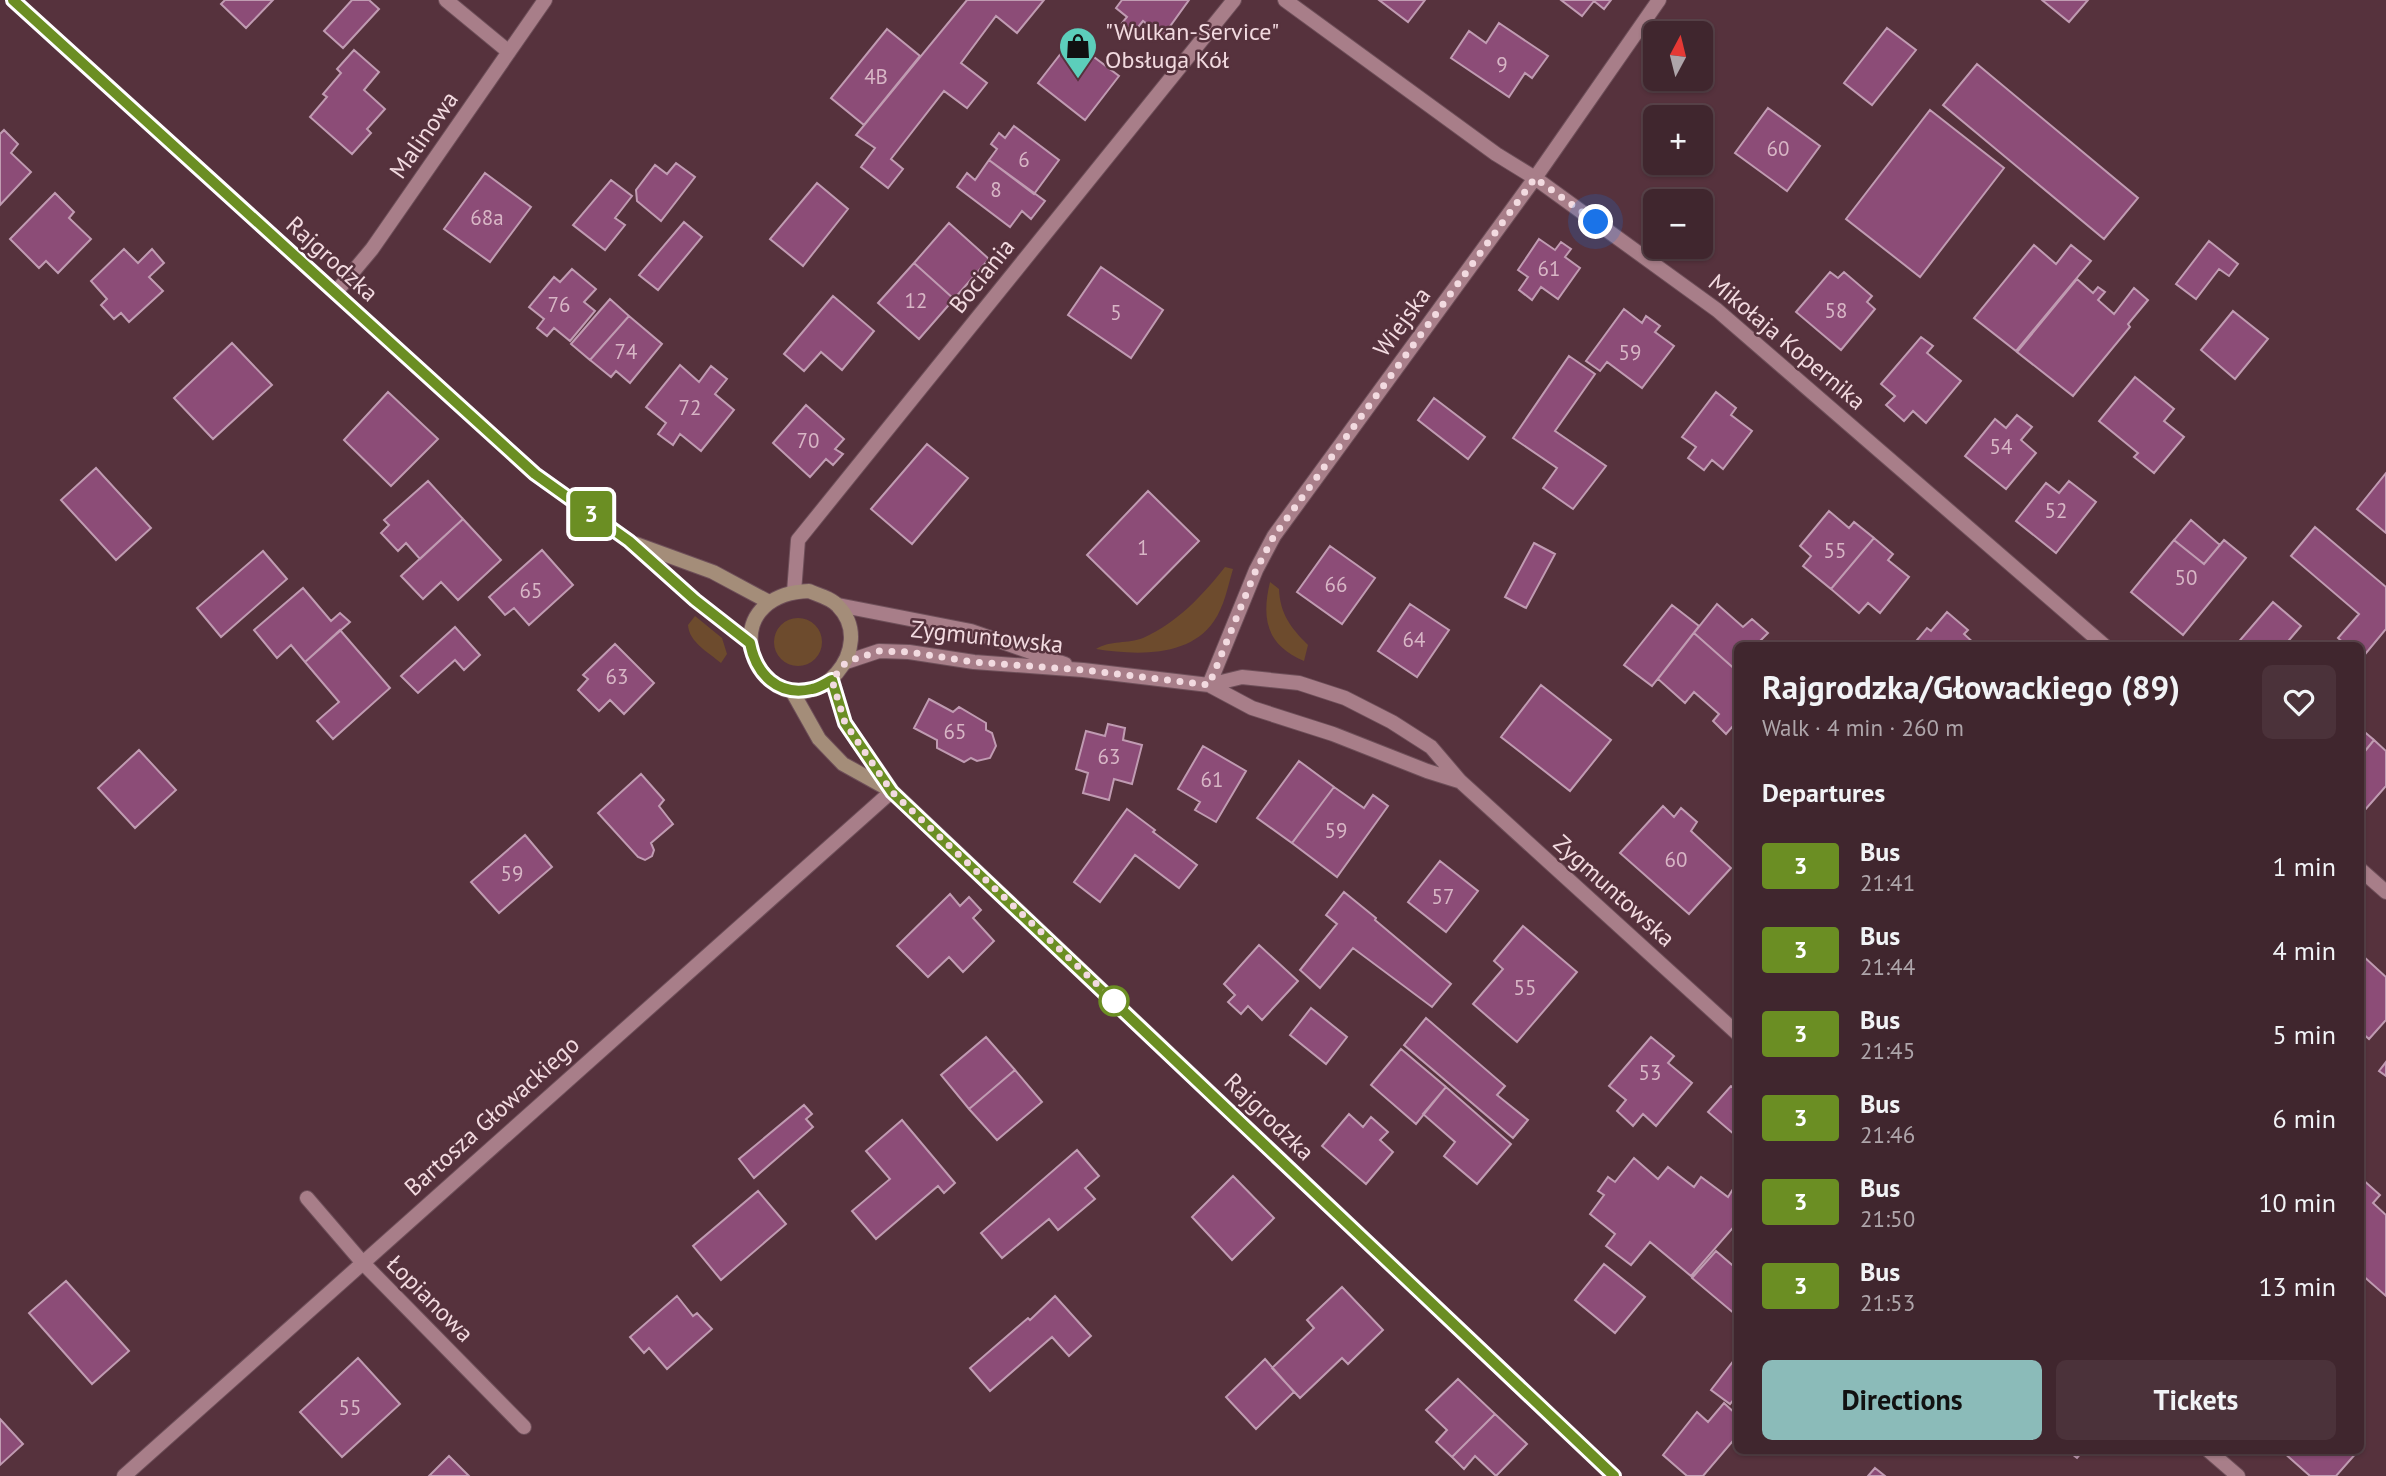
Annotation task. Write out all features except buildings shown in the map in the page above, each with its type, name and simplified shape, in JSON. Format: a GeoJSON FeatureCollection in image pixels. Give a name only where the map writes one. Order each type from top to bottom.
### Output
{"type":"FeatureCollection","features":[{"type":"Feature","properties":{"kind":"street","name":"Rajgrodzka"},"geometry":{"type":"LineString","coordinates":[[13,0],[535,474],[629,541],[695,600],[750,643]]}},
{"type":"Feature","properties":{"kind":"street"},"geometry":{"type":"LineString","coordinates":[[446,0],[509,51]]}},
{"type":"Feature","properties":{"kind":"street","name":"Malinowa"},"geometry":{"type":"LineString","coordinates":[[336,292],[372,249],[545,0]]}},
{"type":"Feature","properties":{"kind":"street","name":"Bociania"},"geometry":{"type":"LineString","coordinates":[[794,592],[798,540],[1234,0]]}},
{"type":"Feature","properties":{"kind":"street","name":"Mikołaja Kopernika"},"geometry":{"type":"LineString","coordinates":[[1284,0],[1717,310],[2100,642]]}},
{"type":"Feature","properties":{"kind":"street","name":"Wiejska"},"geometry":{"type":"LineString","coordinates":[[1209,685],[1256,570],[1274,536],[1535,178],[1659,0]]}},
{"type":"Feature","properties":{"kind":"street","name":"Rajgrodzka"},"geometry":{"type":"LineString","coordinates":[[629,541],[713,572],[769,602]]}},
{"type":"Feature","properties":{"kind":"street"},"geometry":{"type":"LineString","coordinates":[[794,592],[809,592],[838,605],[850,631],[850,646],[846,662],[832,680],[813,689],[792,691],[776,685],[763,674],[754,660],[750,643],[755,621],[769,602],[794,592]]}},
{"type":"Feature","properties":{"kind":"street","name":"Zygmuntowska"},"geometry":{"type":"LineString","coordinates":[[838,605],[971,631],[1083,670]]}},
{"type":"Feature","properties":{"kind":"street","name":"Zygmuntowska"},"geometry":{"type":"LineString","coordinates":[[846,662],[879,651],[909,652],[974,662],[1083,670],[1209,685],[1242,677],[1273,679],[1299,682],[1345,698],[1392,722],[1431,747],[1460,781],[1734,1030]]}},
{"type":"Feature","properties":{"kind":"street","name":"Rajgrodzka"},"geometry":{"type":"LineString","coordinates":[[832,680],[845,723],[892,792],[1614,1476]]}},
{"type":"Feature","properties":{"kind":"street","name":"Zygmuntowska"},"geometry":{"type":"LineString","coordinates":[[1209,685],[1252,708],[1333,734],[1460,781]]}},
{"type":"Feature","properties":{"kind":"street","name":"Rajgrodzka"},"geometry":{"type":"LineString","coordinates":[[792,691],[819,739],[843,764],[892,792]]}},
{"type":"Feature","properties":{"kind":"street","name":"Bartosza Głowackiego"},"geometry":{"type":"LineString","coordinates":[[124,1476],[892,792]]}},
{"type":"Feature","properties":{"kind":"street"},"geometry":{"type":"LineString","coordinates":[[2364,873],[2386,892]]}},
{"type":"Feature","properties":{"kind":"street","name":"Łopianowa"},"geometry":{"type":"LineString","coordinates":[[307,1198],[362,1262],[524,1427]]}},
{"type":"Feature","properties":{"kind":"street"},"geometry":{"type":"LineString","coordinates":[[2212,1454],[2238,1476]]}},
{"type":"Feature","properties":{"kind":"shaded area"},"geometry":{"type":"Polygon","coordinates":[[[1225,567],[1233,569],[1220,609],[1214,621],[1190,642],[1176,648],[1144,653],[1096,649],[1107,644],[1143,638],[1167,625],[1198,598],[1225,567]]]}},
{"type":"Feature","properties":{"kind":"shaded area"},"geometry":{"type":"Polygon","coordinates":[[[1270,582],[1279,589],[1288,620],[1308,645],[1304,661],[1282,647],[1270,630],[1266,608],[1270,582]]]}},
{"type":"Feature","properties":{"kind":"shaded area"},"geometry":{"type":"Polygon","coordinates":[[[695,616],[722,638],[727,654],[721,663],[692,637],[688,625],[695,616]]]}},
{"type":"Feature","properties":{"kind":"shaded area"},"geometry":{"type":"Polygon","coordinates":[[[798,618],[815,625],[822,642],[815,659],[798,666],[781,659],[774,642],[781,625],[798,618]]]}},
{"type":"Feature","properties":{"kind":"bus line","name":"3"},"geometry":{"type":"LineString","coordinates":[[13,0],[535,474],[629,541],[695,600],[750,643],[754,660],[763,674],[776,685],[792,691],[813,689],[832,680],[845,723],[892,792],[1614,1476]]}},
{"type":"Feature","properties":{"kind":"place","name":"\"Wulkan-Service\" Obsługa Kół"},"geometry":{"type":"Point","coordinates":[1078,80]}},
{"type":"Feature","properties":{"kind":"route"},"geometry":{"type":"LineString","coordinates":[[1114,1001],[1119,1005],[892,792],[845,723],[832,680],[846,662],[879,651],[1209,685],[1256,570],[1274,536],[1535,178],[1596,222]]}}]}
